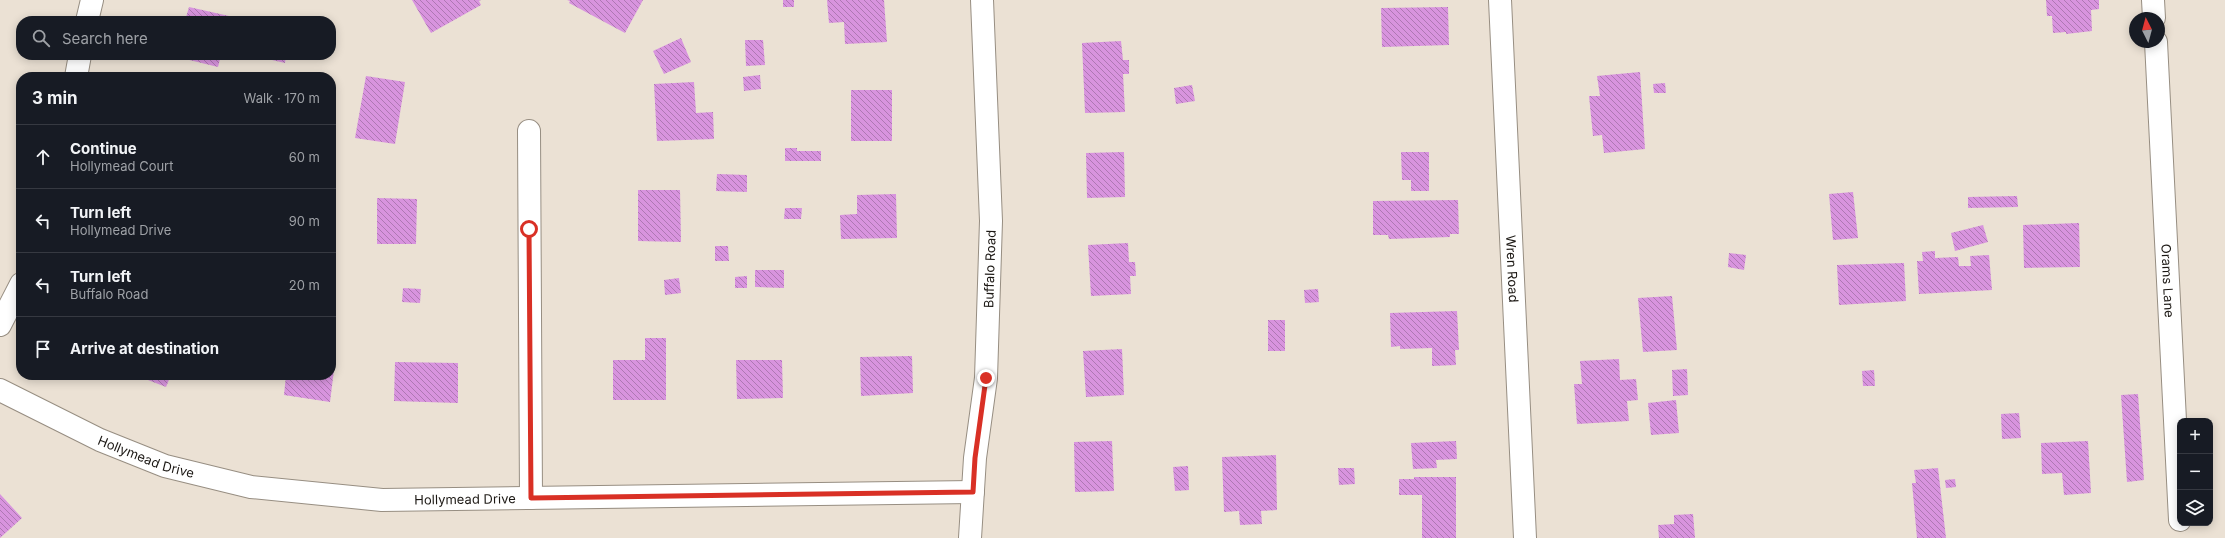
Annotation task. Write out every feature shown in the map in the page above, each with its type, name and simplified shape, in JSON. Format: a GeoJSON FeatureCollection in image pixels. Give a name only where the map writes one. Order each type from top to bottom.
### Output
{"type":"FeatureCollection","features":[{"type":"Feature","properties":{"kind":"street"},"geometry":{"type":"LineString","coordinates":[[88,16],[92,0]]}},
{"type":"Feature","properties":{"kind":"street","name":"Buffalo Road"},"geometry":{"type":"LineString","coordinates":[[970,538],[975,458],[986,378],[991,221],[982,0]]}},
{"type":"Feature","properties":{"kind":"street","name":"Wren Road"},"geometry":{"type":"LineString","coordinates":[[1500,0],[1525,538]]}},
{"type":"Feature","properties":{"kind":"street"},"geometry":{"type":"LineString","coordinates":[[2153,0],[2154,12]]}},
{"type":"Feature","properties":{"kind":"street","name":"Orams Lane"},"geometry":{"type":"LineString","coordinates":[[2156,48],[2178,490]]}},
{"type":"Feature","properties":{"kind":"street"},"geometry":{"type":"LineString","coordinates":[[77,72],[79,60]]}},
{"type":"Feature","properties":{"kind":"street"},"geometry":{"type":"LineString","coordinates":[[530,131],[531,498]]}},
{"type":"Feature","properties":{"kind":"street"},"geometry":{"type":"LineString","coordinates":[[0,326],[16,294]]}},
{"type":"Feature","properties":{"kind":"street","name":"Hollymead Drive"},"geometry":{"type":"LineString","coordinates":[[0,390],[100,440],[165,466],[251,487],[382,500],[973,492]]}},
{"type":"Feature","properties":{"kind":"street"},"geometry":{"type":"LineString","coordinates":[[2180,526],[2181,538]]}},
{"type":"Feature","properties":{"kind":"building"},"geometry":{"type":"Polygon","coordinates":[[[412,0],[481,0],[479,1],[481,5],[431,33],[412,0]]]}},
{"type":"Feature","properties":{"kind":"building"},"geometry":{"type":"Polygon","coordinates":[[[567,0],[643,0],[625,33],[569,3],[570,1],[567,0]]]}},
{"type":"Feature","properties":{"kind":"building"},"geometry":{"type":"Polygon","coordinates":[[[783,0],[794,0],[794,7],[783,7],[783,0]]]}},
{"type":"Feature","properties":{"kind":"building"},"geometry":{"type":"Polygon","coordinates":[[[827,0],[884,0],[887,42],[845,44],[844,22],[829,23],[827,0]]]}},
{"type":"Feature","properties":{"kind":"building"},"geometry":{"type":"Polygon","coordinates":[[[2046,0],[2099,0],[2099,9],[2091,10],[2092,31],[2066,34],[2066,32],[2053,33],[2052,16],[2047,16],[2046,0]]]}},
{"type":"Feature","properties":{"kind":"building"},"geometry":{"type":"Polygon","coordinates":[[[189,7],[229,16],[186,16],[189,7]]]}},
{"type":"Feature","properties":{"kind":"building"},"geometry":{"type":"Polygon","coordinates":[[[1448,7],[1449,45],[1382,47],[1381,8],[1448,7]]]}},
{"type":"Feature","properties":{"kind":"building"},"geometry":{"type":"Polygon","coordinates":[[[681,38],[691,62],[664,74],[653,51],[681,38]]]}},
{"type":"Feature","properties":{"kind":"building"},"geometry":{"type":"Polygon","coordinates":[[[745,40],[763,40],[765,65],[746,66],[745,40]]]}},
{"type":"Feature","properties":{"kind":"building"},"geometry":{"type":"Polygon","coordinates":[[[1121,41],[1123,60],[1129,60],[1129,74],[1123,74],[1125,112],[1085,113],[1082,43],[1121,41]]]}},
{"type":"Feature","properties":{"kind":"building"},"geometry":{"type":"Polygon","coordinates":[[[189,60],[220,60],[218,67],[189,60]]]}},
{"type":"Feature","properties":{"kind":"building"},"geometry":{"type":"Polygon","coordinates":[[[272,60],[285,60],[285,63],[272,60]]]}},
{"type":"Feature","properties":{"kind":"building"},"geometry":{"type":"Polygon","coordinates":[[[1640,72],[1645,149],[1604,153],[1602,135],[1593,136],[1589,96],[1600,96],[1597,76],[1640,72]]]}},
{"type":"Feature","properties":{"kind":"building"},"geometry":{"type":"Polygon","coordinates":[[[760,75],[761,89],[744,91],[743,77],[760,75]]]}},
{"type":"Feature","properties":{"kind":"building"},"geometry":{"type":"Polygon","coordinates":[[[366,76],[405,82],[395,144],[355,138],[366,76]]]}},
{"type":"Feature","properties":{"kind":"building"},"geometry":{"type":"Polygon","coordinates":[[[694,82],[696,113],[713,112],[714,139],[657,141],[654,84],[694,82]]]}},
{"type":"Feature","properties":{"kind":"building"},"geometry":{"type":"Polygon","coordinates":[[[1665,83],[1666,93],[1654,93],[1653,84],[1665,83]]]}},
{"type":"Feature","properties":{"kind":"building"},"geometry":{"type":"Polygon","coordinates":[[[1192,85],[1195,101],[1176,104],[1174,88],[1192,85]]]}},
{"type":"Feature","properties":{"kind":"building"},"geometry":{"type":"Polygon","coordinates":[[[851,90],[892,90],[892,141],[851,141],[851,90]]]}},
{"type":"Feature","properties":{"kind":"building"},"geometry":{"type":"Polygon","coordinates":[[[785,148],[797,148],[797,151],[821,151],[821,161],[785,161],[785,148]]]}},
{"type":"Feature","properties":{"kind":"building"},"geometry":{"type":"Polygon","coordinates":[[[1124,152],[1125,197],[1087,198],[1086,153],[1124,152]]]}},
{"type":"Feature","properties":{"kind":"building"},"geometry":{"type":"Polygon","coordinates":[[[1401,152],[1429,152],[1429,191],[1411,191],[1411,180],[1402,180],[1401,152]]]}},
{"type":"Feature","properties":{"kind":"building"},"geometry":{"type":"Polygon","coordinates":[[[717,174],[747,175],[747,192],[716,191],[717,174]]]}},
{"type":"Feature","properties":{"kind":"building"},"geometry":{"type":"Polygon","coordinates":[[[638,190],[680,190],[681,242],[638,241],[638,190]]]}},
{"type":"Feature","properties":{"kind":"building"},"geometry":{"type":"Polygon","coordinates":[[[1853,192],[1858,238],[1833,240],[1829,194],[1853,192]]]}},
{"type":"Feature","properties":{"kind":"building"},"geometry":{"type":"Polygon","coordinates":[[[896,194],[897,238],[841,239],[840,215],[857,214],[857,195],[896,194]]]}},
{"type":"Feature","properties":{"kind":"building"},"geometry":{"type":"Polygon","coordinates":[[[2017,196],[2018,207],[1968,208],[1968,197],[2017,196]]]}},
{"type":"Feature","properties":{"kind":"building"},"geometry":{"type":"Polygon","coordinates":[[[377,198],[417,199],[416,244],[377,244],[377,198]]]}},
{"type":"Feature","properties":{"kind":"building"},"geometry":{"type":"Polygon","coordinates":[[[1458,200],[1459,234],[1450,234],[1450,237],[1389,239],[1388,235],[1373,235],[1373,201],[1458,200]]]}},
{"type":"Feature","properties":{"kind":"building"},"geometry":{"type":"Polygon","coordinates":[[[785,208],[802,208],[801,219],[784,219],[785,208]]]}},
{"type":"Feature","properties":{"kind":"building"},"geometry":{"type":"Polygon","coordinates":[[[2079,223],[2080,267],[2024,268],[2023,225],[2079,223]]]}},
{"type":"Feature","properties":{"kind":"building"},"geometry":{"type":"Polygon","coordinates":[[[1983,225],[1988,242],[1955,251],[1951,233],[1983,225]]]}},
{"type":"Feature","properties":{"kind":"building"},"geometry":{"type":"Polygon","coordinates":[[[1128,243],[1129,262],[1135,262],[1136,276],[1130,276],[1131,294],[1091,296],[1088,245],[1128,243]]]}},
{"type":"Feature","properties":{"kind":"building"},"geometry":{"type":"Polygon","coordinates":[[[715,246],[728,246],[729,261],[715,261],[715,246]]]}},
{"type":"Feature","properties":{"kind":"building"},"geometry":{"type":"Polygon","coordinates":[[[1935,251],[1935,258],[1958,257],[1959,266],[1971,266],[1970,256],[1989,255],[1992,290],[1919,294],[1917,261],[1923,261],[1922,252],[1935,251]]]}},
{"type":"Feature","properties":{"kind":"building"},"geometry":{"type":"Polygon","coordinates":[[[1729,253],[1746,255],[1744,270],[1728,267],[1729,253]]]}},
{"type":"Feature","properties":{"kind":"building"},"geometry":{"type":"Polygon","coordinates":[[[1904,263],[1906,301],[1839,305],[1837,265],[1904,263]]]}},
{"type":"Feature","properties":{"kind":"building"},"geometry":{"type":"Polygon","coordinates":[[[755,270],[784,270],[784,288],[755,287],[755,270]]]}},
{"type":"Feature","properties":{"kind":"building"},"geometry":{"type":"Polygon","coordinates":[[[747,276],[747,288],[735,288],[735,277],[747,276]]]}},
{"type":"Feature","properties":{"kind":"building"},"geometry":{"type":"Polygon","coordinates":[[[679,278],[681,293],[665,295],[664,280],[679,278]]]}},
{"type":"Feature","properties":{"kind":"building"},"geometry":{"type":"Polygon","coordinates":[[[403,288],[421,289],[420,303],[402,302],[403,288]]]}},
{"type":"Feature","properties":{"kind":"building"},"geometry":{"type":"Polygon","coordinates":[[[1318,289],[1319,302],[1305,303],[1304,290],[1318,289]]]}},
{"type":"Feature","properties":{"kind":"building"},"geometry":{"type":"Polygon","coordinates":[[[1672,296],[1677,350],[1643,352],[1638,298],[1672,296]]]}},
{"type":"Feature","properties":{"kind":"building"},"geometry":{"type":"Polygon","coordinates":[[[1457,311],[1459,350],[1455,350],[1456,365],[1432,366],[1432,348],[1400,349],[1400,346],[1391,347],[1390,313],[1457,311]]]}},
{"type":"Feature","properties":{"kind":"building"},"geometry":{"type":"Polygon","coordinates":[[[1268,320],[1285,320],[1285,351],[1268,351],[1268,320]]]}},
{"type":"Feature","properties":{"kind":"building"},"geometry":{"type":"Polygon","coordinates":[[[645,338],[666,338],[666,400],[613,400],[613,360],[645,360],[645,338]]]}},
{"type":"Feature","properties":{"kind":"building"},"geometry":{"type":"Polygon","coordinates":[[[1122,349],[1124,395],[1086,397],[1083,351],[1122,349]]]}},
{"type":"Feature","properties":{"kind":"building"},"geometry":{"type":"Polygon","coordinates":[[[912,356],[913,393],[861,396],[860,357],[912,356]]]}},
{"type":"Feature","properties":{"kind":"building"},"geometry":{"type":"Polygon","coordinates":[[[1619,359],[1620,380],[1636,379],[1638,400],[1627,401],[1629,421],[1577,424],[1574,384],[1582,384],[1580,361],[1619,359]]]}},
{"type":"Feature","properties":{"kind":"building"},"geometry":{"type":"Polygon","coordinates":[[[736,360],[782,360],[783,398],[737,399],[736,360]]]}},
{"type":"Feature","properties":{"kind":"building"},"geometry":{"type":"Polygon","coordinates":[[[395,362],[458,363],[458,403],[394,401],[395,362]]]}},
{"type":"Feature","properties":{"kind":"building"},"geometry":{"type":"Polygon","coordinates":[[[1687,369],[1688,395],[1673,396],[1672,370],[1687,369]]]}},
{"type":"Feature","properties":{"kind":"building"},"geometry":{"type":"Polygon","coordinates":[[[1874,370],[1875,386],[1863,386],[1862,371],[1874,370]]]}},
{"type":"Feature","properties":{"kind":"building"},"geometry":{"type":"Polygon","coordinates":[[[148,380],[169,380],[166,387],[148,380]]]}},
{"type":"Feature","properties":{"kind":"building"},"geometry":{"type":"Polygon","coordinates":[[[286,380],[333,380],[330,402],[284,395],[286,380]]]}},
{"type":"Feature","properties":{"kind":"building"},"geometry":{"type":"Polygon","coordinates":[[[2138,394],[2144,480],[2127,482],[2121,395],[2138,394]]]}},
{"type":"Feature","properties":{"kind":"building"},"geometry":{"type":"Polygon","coordinates":[[[1676,400],[1679,433],[1651,435],[1648,403],[1676,400]]]}},
{"type":"Feature","properties":{"kind":"building"},"geometry":{"type":"Polygon","coordinates":[[[2019,413],[2021,438],[2002,439],[2001,414],[2019,413]]]}},
{"type":"Feature","properties":{"kind":"building"},"geometry":{"type":"Polygon","coordinates":[[[1112,441],[1114,491],[1075,492],[1074,442],[1112,441]]]}},
{"type":"Feature","properties":{"kind":"building"},"geometry":{"type":"Polygon","coordinates":[[[1456,441],[1457,459],[1436,460],[1437,468],[1413,469],[1411,443],[1456,441]]]}},
{"type":"Feature","properties":{"kind":"building"},"geometry":{"type":"Polygon","coordinates":[[[2088,441],[2091,493],[2064,495],[2062,473],[2042,474],[2041,443],[2088,441]]]}},
{"type":"Feature","properties":{"kind":"building"},"geometry":{"type":"Polygon","coordinates":[[[1276,455],[1277,510],[1261,511],[1262,524],[1240,525],[1239,511],[1224,512],[1222,457],[1276,455]]]}},
{"type":"Feature","properties":{"kind":"building"},"geometry":{"type":"Polygon","coordinates":[[[1188,466],[1189,490],[1175,491],[1173,467],[1188,466]]]}},
{"type":"Feature","properties":{"kind":"building"},"geometry":{"type":"Polygon","coordinates":[[[1338,468],[1354,468],[1355,484],[1339,485],[1338,468]]]}},
{"type":"Feature","properties":{"kind":"building"},"geometry":{"type":"Polygon","coordinates":[[[1938,468],[1946,538],[1917,538],[1912,483],[1916,483],[1914,470],[1938,468]]]}},
{"type":"Feature","properties":{"kind":"building"},"geometry":{"type":"Polygon","coordinates":[[[1414,477],[1456,477],[1456,538],[1422,538],[1422,495],[1399,495],[1399,479],[1414,479],[1414,477]]]}},
{"type":"Feature","properties":{"kind":"building"},"geometry":{"type":"Polygon","coordinates":[[[1955,479],[1956,487],[1946,488],[1945,480],[1955,479]]]}},
{"type":"Feature","properties":{"kind":"building"},"geometry":{"type":"Polygon","coordinates":[[[0,494],[22,518],[0,538],[0,494]]]}},
{"type":"Feature","properties":{"kind":"building"},"geometry":{"type":"Polygon","coordinates":[[[1693,514],[1695,538],[1659,538],[1658,525],[1674,524],[1674,515],[1693,514]]]}},
{"type":"Feature","properties":{"kind":"route"},"geometry":{"type":"LineString","coordinates":[[529,229],[531,498],[973,492],[975,458],[986,378]]}}]}
